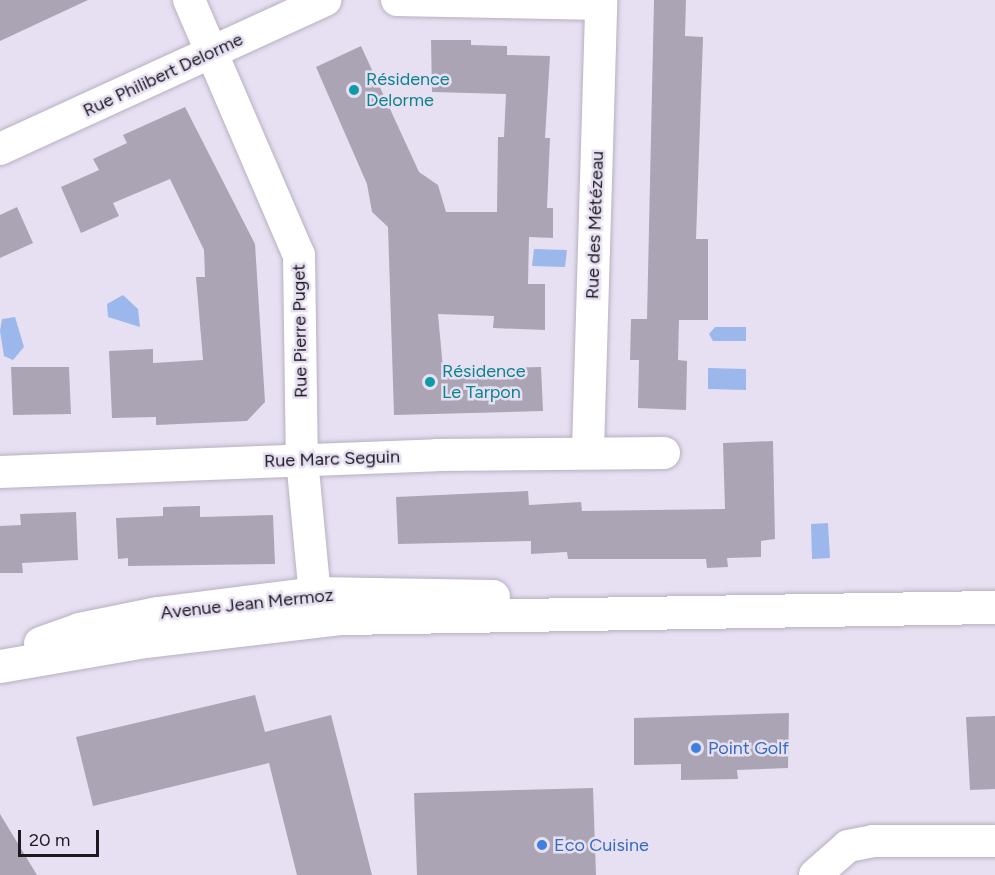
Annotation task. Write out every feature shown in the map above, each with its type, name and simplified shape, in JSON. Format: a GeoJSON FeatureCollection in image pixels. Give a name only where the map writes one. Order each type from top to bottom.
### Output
{"type":"FeatureCollection","features":[{"type":"Feature","properties":{"kind":"street","name":"Rue Pierre Puget"},"geometry":{"type":"LineString","coordinates":[[189,0],[299,255],[302,459],[322,599]]}},
{"type":"Feature","properties":{"kind":"street","name":"Rue Philibert Delorme"},"geometry":{"type":"LineString","coordinates":[[0,149],[325,0]]}},
{"type":"Feature","properties":{"kind":"street"},"geometry":{"type":"LineString","coordinates":[[397,0],[601,2]]}},
{"type":"Feature","properties":{"kind":"street","name":"Rue des Métézeau"},"geometry":{"type":"LineString","coordinates":[[588,450],[601,2]]}},
{"type":"Feature","properties":{"kind":"street","name":"Rue Marc Seguin"},"geometry":{"type":"LineString","coordinates":[[0,472],[588,450],[664,453]]}},
{"type":"Feature","properties":{"kind":"street","name":"Avenue Jean Mermoz"},"geometry":{"type":"LineString","coordinates":[[0,658],[79,629],[157,613],[322,599],[644,614],[829,613],[995,607]]}},
{"type":"Feature","properties":{"kind":"street","name":"Avenue Jean Mermoz"},"geometry":{"type":"LineString","coordinates":[[0,666],[145,641],[322,599]]}},
{"type":"Feature","properties":{"kind":"street"},"geometry":{"type":"LineString","coordinates":[[815,875],[848,846],[873,841],[995,841]]}},
{"type":"Feature","properties":{"kind":"water"},"geometry":{"type":"Polygon","coordinates":[[[534,249],[567,250],[565,267],[532,266],[534,249]]]}},
{"type":"Feature","properties":{"kind":"water"},"geometry":{"type":"Polygon","coordinates":[[[123,295],[138,309],[140,327],[108,317],[107,304],[123,295]]]}},
{"type":"Feature","properties":{"kind":"water"},"geometry":{"type":"Polygon","coordinates":[[[15,317],[24,347],[13,360],[4,356],[0,331],[2,319],[15,317]]]}},
{"type":"Feature","properties":{"kind":"water"},"geometry":{"type":"Polygon","coordinates":[[[715,327],[746,327],[746,341],[713,341],[709,334],[715,327]]]}},
{"type":"Feature","properties":{"kind":"water"},"geometry":{"type":"Polygon","coordinates":[[[708,368],[746,369],[746,390],[708,389],[708,368]]]}},
{"type":"Feature","properties":{"kind":"water"},"geometry":{"type":"Polygon","coordinates":[[[828,523],[830,558],[812,559],[811,524],[828,523]]]}},
{"type":"Feature","properties":{"kind":"building"},"geometry":{"type":"Polygon","coordinates":[[[0,0],[88,0],[0,41],[0,0]]]}},
{"type":"Feature","properties":{"kind":"building"},"geometry":{"type":"Polygon","coordinates":[[[654,0],[686,0],[685,36],[703,37],[696,239],[708,239],[708,320],[679,320],[678,360],[687,361],[686,410],[638,408],[639,360],[630,360],[631,319],[647,319],[654,0]]]}},
{"type":"Feature","properties":{"kind":"building"},"geometry":{"type":"Polygon","coordinates":[[[431,40],[471,40],[471,45],[507,46],[507,55],[550,56],[545,138],[550,138],[547,208],[553,208],[553,238],[529,237],[528,284],[545,284],[545,330],[493,328],[494,316],[438,314],[443,369],[541,367],[543,411],[394,415],[388,227],[372,212],[367,184],[316,67],[361,46],[419,172],[438,185],[446,212],[497,212],[498,137],[504,137],[506,94],[432,92],[431,40]]]}},
{"type":"Feature","properties":{"kind":"building"},"geometry":{"type":"Polygon","coordinates":[[[185,107],[255,244],[265,402],[247,421],[156,425],[156,417],[112,418],[109,351],[153,349],[153,363],[203,360],[196,277],[205,277],[204,250],[170,179],[113,203],[119,216],[81,233],[61,187],[99,170],[93,159],[127,143],[123,135],[185,107]]]}},
{"type":"Feature","properties":{"kind":"building"},"geometry":{"type":"Polygon","coordinates":[[[17,207],[33,243],[0,258],[0,215],[17,207]]]}},
{"type":"Feature","properties":{"kind":"building"},"geometry":{"type":"Polygon","coordinates":[[[11,367],[69,367],[71,414],[13,415],[11,367]]]}},
{"type":"Feature","properties":{"kind":"building"},"geometry":{"type":"Polygon","coordinates":[[[773,441],[775,539],[761,541],[761,557],[727,558],[728,567],[707,568],[706,559],[568,559],[567,552],[531,554],[531,541],[398,544],[396,497],[528,491],[529,505],[581,502],[582,511],[725,509],[723,443],[773,441]]]}},
{"type":"Feature","properties":{"kind":"building"},"geometry":{"type":"Polygon","coordinates":[[[200,506],[200,517],[273,515],[275,564],[128,566],[128,558],[118,559],[116,518],[163,516],[163,507],[200,506]]]}},
{"type":"Feature","properties":{"kind":"building"},"geometry":{"type":"Polygon","coordinates":[[[76,512],[78,560],[22,563],[23,573],[0,573],[0,526],[21,525],[20,514],[76,512]]]}},
{"type":"Feature","properties":{"kind":"building"},"geometry":{"type":"Polygon","coordinates":[[[255,695],[265,732],[331,715],[372,875],[297,875],[269,763],[93,806],[76,737],[255,695]]]}},
{"type":"Feature","properties":{"kind":"building"},"geometry":{"type":"Polygon","coordinates":[[[789,713],[788,768],[737,770],[738,779],[681,780],[681,764],[634,765],[634,718],[789,713]]]}},
{"type":"Feature","properties":{"kind":"building"},"geometry":{"type":"Polygon","coordinates":[[[995,716],[995,789],[970,790],[966,717],[995,716]]]}},
{"type":"Feature","properties":{"kind":"building"},"geometry":{"type":"Polygon","coordinates":[[[593,788],[596,875],[417,875],[414,793],[593,788]]]}},
{"type":"Feature","properties":{"kind":"building"},"geometry":{"type":"Polygon","coordinates":[[[0,814],[37,875],[0,875],[0,814]]]}},
{"type":"Feature","properties":{"kind":"place","name":"Résidence Delorme"},"geometry":{"type":"Point","coordinates":[354,90]}},
{"type":"Feature","properties":{"kind":"place","name":"Résidence Le Tarpon"},"geometry":{"type":"Point","coordinates":[430,382]}},
{"type":"Feature","properties":{"kind":"place","name":"Point Golf"},"geometry":{"type":"Point","coordinates":[696,748]}},
{"type":"Feature","properties":{"kind":"place","name":"Eco Cuisine"},"geometry":{"type":"Point","coordinates":[542,845]}}]}
